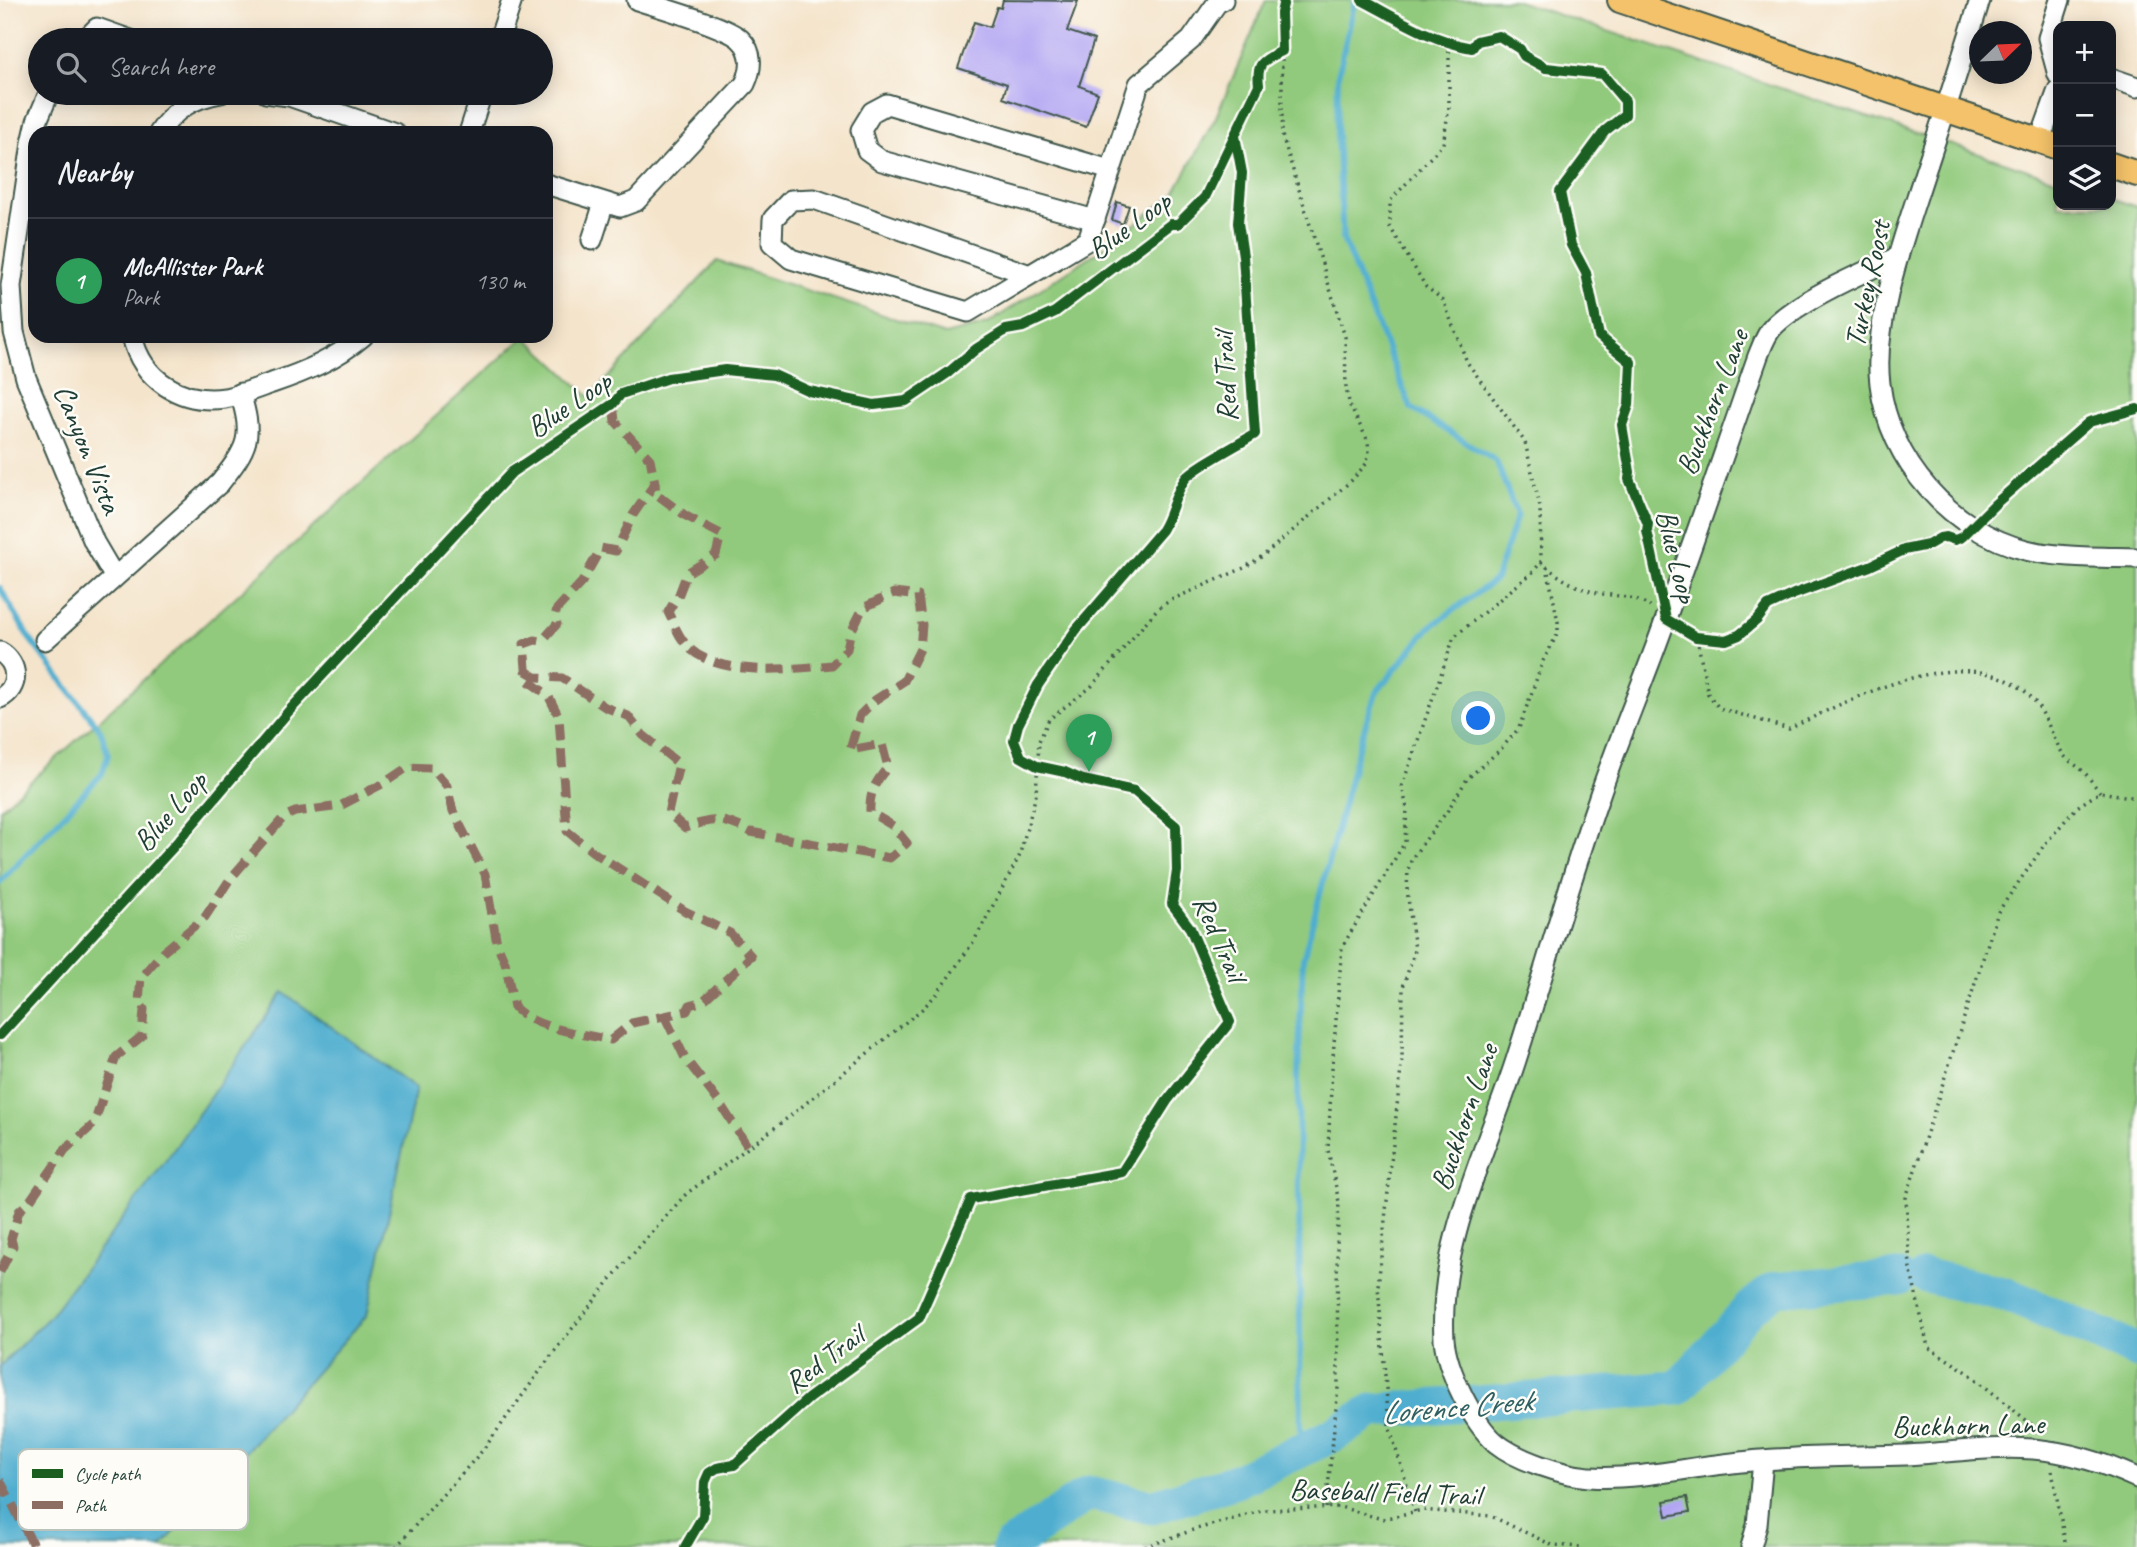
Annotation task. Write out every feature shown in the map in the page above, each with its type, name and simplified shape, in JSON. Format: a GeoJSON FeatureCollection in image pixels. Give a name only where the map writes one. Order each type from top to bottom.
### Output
{"type":"FeatureCollection","features":[{"type":"Feature","properties":{"kind":"main road"},"geometry":{"type":"LineString","coordinates":[[1620,0],[2049,144]]}},
{"type":"Feature","properties":{"kind":"main road"},"geometry":{"type":"LineString","coordinates":[[2116,167],[2137,174]]}},
{"type":"Feature","properties":{"kind":"street"},"geometry":{"type":"LineString","coordinates":[[503,28],[512,0]]}},
{"type":"Feature","properties":{"kind":"street"},"geometry":{"type":"LineString","coordinates":[[553,186],[620,207],[636,201],[745,84],[751,70],[751,56],[740,39],[722,29],[637,0]]}},
{"type":"Feature","properties":{"kind":"street","name":"Turkey Roost"},"geometry":{"type":"LineString","coordinates":[[1980,0],[1898,257],[1886,309],[1880,383],[1886,413],[1898,443],[1913,469],[1934,495],[1961,519],[1992,538],[2027,550],[2137,558]]}},
{"type":"Feature","properties":{"kind":"street"},"geometry":{"type":"LineString","coordinates":[[2053,21],[2060,0]]}},
{"type":"Feature","properties":{"kind":"street"},"geometry":{"type":"LineString","coordinates":[[1030,275],[814,199],[791,200],[773,219],[772,243],[792,259],[968,313],[1088,240],[1139,83],[1191,40],[1216,1]]}},
{"type":"Feature","properties":{"kind":"street"},"geometry":{"type":"LineString","coordinates":[[2053,22],[2048,38],[2053,56]]}},
{"type":"Feature","properties":{"kind":"street"},"geometry":{"type":"LineString","coordinates":[[2116,80],[2137,87]]}},
{"type":"Feature","properties":{"kind":"street"},"geometry":{"type":"LineString","coordinates":[[1095,220],[882,161],[867,150],[861,130],[872,112],[887,104],[1110,170]]}},
{"type":"Feature","properties":{"kind":"street","name":"Canyon Vista"},"geometry":{"type":"LineString","coordinates":[[36,126],[44,105]]}},
{"type":"Feature","properties":{"kind":"street"},"geometry":{"type":"LineString","coordinates":[[164,126],[170,116],[184,105]]}},
{"type":"Feature","properties":{"kind":"street"},"geometry":{"type":"LineString","coordinates":[[309,105],[356,126]]}},
{"type":"Feature","properties":{"kind":"street"},"geometry":{"type":"LineString","coordinates":[[471,126],[478,105]]}},
{"type":"Feature","properties":{"kind":"street"},"geometry":{"type":"LineString","coordinates":[[2049,144],[2053,120]]}},
{"type":"Feature","properties":{"kind":"street","name":"Canyon Vista"},"geometry":{"type":"LineString","coordinates":[[28,170],[11,286],[14,332],[23,367],[37,403],[94,542],[114,576]]}},
{"type":"Feature","properties":{"kind":"street"},"geometry":{"type":"LineString","coordinates":[[593,240],[604,203]]}},
{"type":"Feature","properties":{"kind":"street","name":"Buckhorn Lane"},"geometry":{"type":"LineString","coordinates":[[1898,257],[1804,304],[1772,328],[1758,356],[1666,620],[1598,800],[1510,1079],[1451,1246],[1444,1306],[1445,1344],[1451,1371],[1464,1396],[1478,1420],[1496,1442],[1519,1456],[1548,1468],[1585,1477],[1621,1478],[1801,1457],[2031,1449],[2090,1459],[2137,1478]]}},
{"type":"Feature","properties":{"kind":"street"},"geometry":{"type":"LineString","coordinates":[[134,343],[152,377],[172,392],[201,398],[225,398],[296,375],[336,356],[354,343]]}},
{"type":"Feature","properties":{"kind":"street"},"geometry":{"type":"LineString","coordinates":[[45,639],[220,482],[240,458],[249,429],[240,393]]}},
{"type":"Feature","properties":{"kind":"street"},"geometry":{"type":"LineString","coordinates":[[0,652],[11,661],[15,680],[11,689],[0,698]]}},
{"type":"Feature","properties":{"kind":"street"},"geometry":{"type":"LineString","coordinates":[[1751,1547],[1757,1525],[1763,1461]]}},
{"type":"Feature","properties":{"kind":"path"},"geometry":{"type":"LineString","coordinates":[[396,1547],[483,1450],[553,1353],[615,1274],[686,1194],[789,1117],[936,995],[974,940],[1019,857],[1036,795],[1039,741],[1049,719],[1091,687],[1158,608],[1244,568],[1264,555],[1351,481],[1366,464],[1368,441],[1350,406],[1346,389],[1345,337],[1282,135],[1281,13],[1284,0]]}},
{"type":"Feature","properties":{"kind":"path"},"geometry":{"type":"LineString","coordinates":[[1326,1508],[1338,1388],[1339,1202],[1328,1150],[1342,947],[1405,842],[1408,808],[1402,786],[1454,638],[1533,572],[1541,562],[1540,507],[1525,442],[1467,362],[1443,300],[1426,288],[1390,227],[1390,201],[1443,144],[1449,107],[1448,44],[1364,1]]}},
{"type":"Feature","properties":{"kind":"path"},"geometry":{"type":"LineString","coordinates":[[1984,515],[2089,422],[2137,409]]}},
{"type":"Feature","properties":{"kind":"path"},"geometry":{"type":"LineString","coordinates":[[1541,562],[1558,578],[1592,592],[1642,600],[1666,620]]}},
{"type":"Feature","properties":{"kind":"path"},"geometry":{"type":"LineString","coordinates":[[1415,1512],[1389,1426],[1378,1286],[1402,1059],[1403,987],[1415,950],[1407,890],[1408,870],[1412,858],[1448,810],[1467,779],[1502,749],[1519,728],[1543,661],[1558,633],[1547,567]]}},
{"type":"Feature","properties":{"kind":"path"},"geometry":{"type":"LineString","coordinates":[[1696,637],[1708,694],[1718,708],[1789,729],[1840,704],[1897,682],[1966,670],[2000,676],[2028,694],[2045,715],[2065,757],[2085,773],[2099,792]]}},
{"type":"Feature","properties":{"kind":"path"},"geometry":{"type":"LineString","coordinates":[[2038,1430],[1967,1372],[1928,1348],[1910,1268],[1906,1198],[1998,912],[2045,844],[2077,807],[2099,792],[2137,797]]}},
{"type":"Feature","properties":{"kind":"path"},"geometry":{"type":"LineString","coordinates":[[2049,1459],[2066,1547]]}},
{"type":"Feature","properties":{"kind":"green space"},"geometry":{"type":"Polygon","coordinates":[[[1266,0],[1514,0],[2053,178],[2053,210],[2116,210],[2116,200],[2137,207],[2137,1547],[0,1547],[0,809],[517,343],[532,343],[590,397],[717,261],[945,335],[987,324],[1106,246],[1173,195],[1216,117],[1266,0]]]}},
{"type":"Feature","properties":{"kind":"water"},"geometry":{"type":"Polygon","coordinates":[[[283,992],[416,1088],[367,1315],[248,1449],[18,1449],[18,1530],[176,1530],[161,1547],[0,1547],[0,1366],[50,1316],[172,1152],[283,992]]]}},
{"type":"Feature","properties":{"kind":"building"},"geometry":{"type":"Polygon","coordinates":[[[1003,0],[1078,1],[1067,31],[1094,40],[1079,86],[1098,93],[1086,127],[1003,98],[1007,84],[958,68],[974,22],[990,27],[997,7],[1001,8],[1003,0]]]}},
{"type":"Feature","properties":{"kind":"building"},"geometry":{"type":"Polygon","coordinates":[[[1117,202],[1129,206],[1123,224],[1112,220],[1117,202]]]}},
{"type":"Feature","properties":{"kind":"building"},"geometry":{"type":"Polygon","coordinates":[[[1687,1497],[1690,1512],[1667,1516],[1664,1501],[1687,1497]]]}},
{"type":"Feature","properties":{"kind":"waterway"},"geometry":{"type":"LineString","coordinates":[[1301,1450],[1298,1077],[1303,959],[1359,745],[1376,693],[1429,628],[1496,579],[1517,515],[1496,461],[1411,408],[1343,239],[1337,134],[1338,75],[1355,0]]}},
{"type":"Feature","properties":{"kind":"waterway"},"geometry":{"type":"LineString","coordinates":[[0,588],[29,638],[101,731],[108,755],[102,774],[0,882]]}},
{"type":"Feature","properties":{"kind":"waterway","name":"Lorence Creek"},"geometry":{"type":"LineString","coordinates":[[1926,1276],[2008,1295],[2137,1351]]}},
{"type":"Feature","properties":{"kind":"waterway","name":"Lorence Creek"},"geometry":{"type":"LineString","coordinates":[[1009,1547],[1089,1493],[1152,1507],[1236,1481],[1333,1435],[1372,1411],[1678,1388],[1750,1308],[1775,1289],[1899,1278]]}},
{"type":"Feature","properties":{"kind":"marked path"},"geometry":{"type":"LineString","coordinates":[[0,1272],[13,1246],[11,1239],[19,1211],[29,1202],[65,1150],[94,1124],[116,1057],[142,1036],[144,1009],[139,1002],[141,977],[163,952],[205,917],[230,879],[284,817],[295,812],[340,806],[408,767],[432,768],[447,786],[453,811],[485,874],[497,944],[505,962],[514,1007],[547,1026],[611,1040],[632,1023],[687,1011],[690,1005],[703,1001],[751,956],[730,933],[685,911],[593,852],[567,831],[559,717],[548,695],[527,680],[524,644],[535,640],[542,641],[557,624],[557,609],[582,582],[601,548],[616,551],[633,515],[655,483],[650,459],[615,421],[613,404]]}},
{"type":"Feature","properties":{"kind":"marked path"},"geometry":{"type":"LineString","coordinates":[[526,671],[536,677],[562,678],[605,707],[628,716],[643,735],[679,764],[668,813],[685,828],[704,822],[725,822],[751,832],[890,858],[907,843],[893,826],[870,812],[874,788],[888,767],[882,744],[850,750],[860,715],[875,700],[904,681],[920,649],[922,625],[918,596],[894,593],[863,608],[850,634],[847,649],[832,665],[753,669],[713,662],[696,654],[684,642],[668,612],[687,573],[716,555],[721,534],[686,516],[656,494],[655,483]]}},
{"type":"Feature","properties":{"kind":"marked path"},"geometry":{"type":"LineString","coordinates":[[665,1017],[685,1058],[721,1105],[748,1147]]}},
{"type":"Feature","properties":{"kind":"marked path"},"geometry":{"type":"LineString","coordinates":[[0,1480],[18,1515]]}},
{"type":"Feature","properties":{"kind":"marked path"},"geometry":{"type":"LineString","coordinates":[[25,1530],[34,1547]]}},
{"type":"Feature","properties":{"kind":"cycle path","name":"Blue Loop"},"geometry":{"type":"LineString","coordinates":[[0,1035],[174,846],[288,712],[512,472],[613,404],[621,394],[668,378],[725,370],[774,375],[809,391],[874,405],[906,401],[1006,330],[1023,327],[1055,312],[1171,224],[1178,224],[1205,197],[1259,85],[1260,67],[1266,60],[1282,51],[1281,13],[1284,0]]}},
{"type":"Feature","properties":{"kind":"cycle path","name":"Blue Loop"},"geometry":{"type":"LineString","coordinates":[[1362,0],[1416,28],[1457,45],[1472,48],[1477,41],[1499,36],[1520,49],[1524,56],[1546,68],[1602,74],[1625,101],[1625,115],[1605,131],[1560,192],[1571,245],[1586,273],[1599,336],[1631,362],[1629,405],[1622,425],[1629,479],[1648,524],[1647,531],[1666,619],[1696,637],[1726,640],[1739,635],[1757,620],[1768,606],[1794,594],[1870,566],[1904,550],[1928,545],[1940,538],[1955,540],[1962,537],[1995,504],[2089,422],[2137,409]]}},
{"type":"Feature","properties":{"kind":"cycle path","name":"Red Trail"},"geometry":{"type":"LineString","coordinates":[[685,1547],[703,1516],[705,1482],[709,1473],[717,1468],[734,1465],[809,1398],[919,1318],[971,1199],[1122,1172],[1167,1101],[1230,1022],[1190,928],[1172,904],[1177,871],[1176,826],[1134,791],[1037,766],[1021,757],[1014,740],[1018,725],[1038,685],[1076,630],[1162,530],[1185,479],[1207,462],[1255,434],[1243,256],[1238,223],[1242,173],[1235,136]]}},
{"type":"Feature","properties":{"kind":"place","name":"McAllister Park"},"geometry":{"type":"Point","coordinates":[1089,772]}}]}
